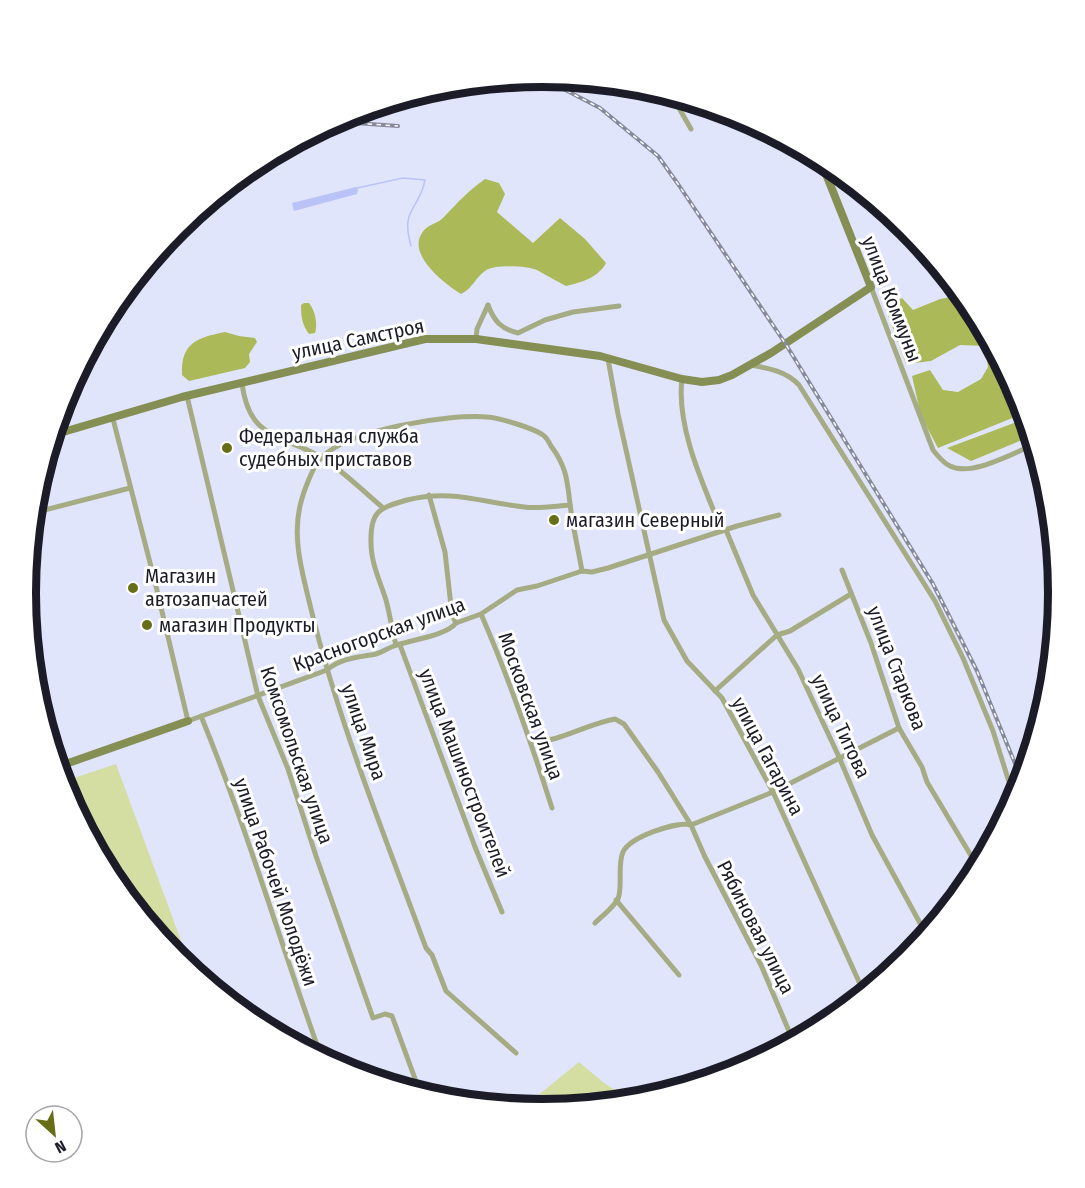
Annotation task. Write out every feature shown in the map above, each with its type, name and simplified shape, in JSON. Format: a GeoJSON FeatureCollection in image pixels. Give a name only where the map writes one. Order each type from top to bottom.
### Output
{"type":"FeatureCollection","features":[{"type":"Feature","properties":{"kind":"street"},"geometry":{"type":"LineString","coordinates":[[678,106],[691,129]]}},
{"type":"Feature","properties":{"kind":"street","name":"улица Коммуны"},"geometry":{"type":"LineString","coordinates":[[826,175],[933,450],[951,467],[968,470],[1027,447]]}},
{"type":"Feature","properties":{"kind":"street","name":"улица Самстроя"},"geometry":{"type":"LineString","coordinates":[[63,432],[187,396],[425,339],[476,339],[600,356],[682,380],[702,382],[718,380],[775,350],[871,287]]}},
{"type":"Feature","properties":{"kind":"street"},"geometry":{"type":"LineString","coordinates":[[476,339],[477,328],[488,305],[495,322],[508,331],[518,333],[545,320],[573,312],[619,306]]}},
{"type":"Feature","properties":{"kind":"street","name":"улица Гагарина"},"geometry":{"type":"LineString","coordinates":[[608,360],[664,620],[687,661],[722,698],[773,792],[861,987]]}},
{"type":"Feature","properties":{"kind":"street"},"geometry":{"type":"LineString","coordinates":[[750,365],[773,369],[794,379],[893,532],[935,601],[963,658],[993,731],[1011,787]]}},
{"type":"Feature","properties":{"kind":"street","name":"улица Титова"},"geometry":{"type":"LineString","coordinates":[[682,380],[681,406],[684,424],[710,502],[753,595],[798,669],[872,835],[923,928]]}},
{"type":"Feature","properties":{"kind":"street"},"geometry":{"type":"LineString","coordinates":[[242,383],[244,401],[250,417],[276,438],[321,457],[382,507],[429,495],[474,497],[528,508],[570,506]]}},
{"type":"Feature","properties":{"kind":"street","name":"Комсомольская улица"},"geometry":{"type":"LineString","coordinates":[[187,396],[258,696],[288,769],[316,856],[374,1018],[385,1014],[392,1016],[417,1084]]}},
{"type":"Feature","properties":{"kind":"street"},"geometry":{"type":"LineString","coordinates":[[321,457],[365,435],[408,422],[487,417],[506,421],[543,435],[561,459],[568,477],[570,506],[582,572]]}},
{"type":"Feature","properties":{"kind":"street"},"geometry":{"type":"LineString","coordinates":[[113,419],[188,721]]}},
{"type":"Feature","properties":{"kind":"street","name":"улица Мира"},"geometry":{"type":"LineString","coordinates":[[321,457],[307,484],[300,507],[298,534],[299,557],[327,670],[426,948],[432,955],[446,991],[516,1053]]}},
{"type":"Feature","properties":{"kind":"street"},"geometry":{"type":"LineString","coordinates":[[43,510],[130,488]]}},
{"type":"Feature","properties":{"kind":"street"},"geometry":{"type":"LineString","coordinates":[[429,495],[440,542],[445,552],[452,615],[456,623]]}},
{"type":"Feature","properties":{"kind":"street","name":"улица Машиностроителей"},"geometry":{"type":"LineString","coordinates":[[382,507],[374,516],[371,542],[375,570],[398,645],[502,912]]}},
{"type":"Feature","properties":{"kind":"street","name":"Красногорская улица"},"geometry":{"type":"LineString","coordinates":[[66,764],[258,696],[327,670],[334,664],[380,652],[444,630],[481,614],[518,590],[582,572],[608,568],[779,515]]}},
{"type":"Feature","properties":{"kind":"street","name":"улица Старкова"},"geometry":{"type":"LineString","coordinates":[[842,570],[872,643],[899,728],[922,767],[927,782],[973,860]]}},
{"type":"Feature","properties":{"kind":"street"},"geometry":{"type":"LineString","coordinates":[[715,691],[777,635],[790,631],[852,594]]}},
{"type":"Feature","properties":{"kind":"street","name":"Московская улица"},"geometry":{"type":"LineString","coordinates":[[481,614],[506,671],[552,808]]}},
{"type":"Feature","properties":{"kind":"street","name":"улица Рабочей Молодёжи"},"geometry":{"type":"LineString","coordinates":[[201,716],[217,754],[318,1048]]}},
{"type":"Feature","properties":{"kind":"street","name":"Рябиновая улица"},"geometry":{"type":"LineString","coordinates":[[531,742],[552,740],[615,719],[624,724],[691,825],[761,965],[791,1036]]}},
{"type":"Feature","properties":{"kind":"street"},"geometry":{"type":"LineString","coordinates":[[595,923],[616,900],[624,850],[632,843],[656,831],[684,823],[691,825],[773,792],[899,728]]}},
{"type":"Feature","properties":{"kind":"street"},"geometry":{"type":"LineString","coordinates":[[616,900],[678,975]]}},
{"type":"Feature","properties":{"kind":"green space"},"geometry":{"type":"Polygon","coordinates":[[[485,179],[499,183],[505,194],[497,212],[533,243],[560,218],[585,239],[606,263],[603,268],[589,279],[566,286],[537,270],[511,266],[496,267],[485,271],[461,294],[446,283],[424,259],[419,242],[422,233],[442,219],[463,197],[485,179]]]}},
{"type":"Feature","properties":{"kind":"green space"},"geometry":{"type":"Polygon","coordinates":[[[952,297],[984,346],[960,345],[931,361],[906,364],[885,307],[902,298],[913,310],[952,297]]]}},
{"type":"Feature","properties":{"kind":"green space"},"geometry":{"type":"Polygon","coordinates":[[[309,303],[314,313],[315,333],[309,334],[303,324],[301,305],[309,303]]]}},
{"type":"Feature","properties":{"kind":"green space"},"geometry":{"type":"Polygon","coordinates":[[[225,332],[255,338],[257,342],[249,354],[250,362],[245,368],[189,381],[182,375],[184,356],[192,344],[225,332]]]}},
{"type":"Feature","properties":{"kind":"green space"},"geometry":{"type":"Polygon","coordinates":[[[985,349],[1016,416],[938,448],[921,416],[912,376],[930,370],[943,390],[958,392],[981,379],[988,367],[985,349]]]}},
{"type":"Feature","properties":{"kind":"green space"},"geometry":{"type":"Polygon","coordinates":[[[1018,421],[1025,439],[971,461],[947,448],[1018,421]]]}},
{"type":"Feature","properties":{"kind":"green space"},"geometry":{"type":"Polygon","coordinates":[[[116,764],[186,954],[162,928],[121,875],[88,818],[71,779],[116,764]]]}},
{"type":"Feature","properties":{"kind":"green space"},"geometry":{"type":"Polygon","coordinates":[[[579,1062],[604,1083],[622,1094],[576,1099],[533,1100],[579,1062]]]}},
{"type":"Feature","properties":{"kind":"water"},"geometry":{"type":"Polygon","coordinates":[[[356,187],[357,194],[294,211],[292,203],[356,187]]]}},
{"type":"Feature","properties":{"kind":"waterway"},"geometry":{"type":"LineString","coordinates":[[357,188],[403,178],[425,180],[409,217],[408,234],[411,246]]}},
{"type":"Feature","properties":{"kind":"railway"},"geometry":{"type":"LineString","coordinates":[[562,88],[600,108],[658,156],[785,343],[933,584],[977,671],[1017,769]]}},
{"type":"Feature","properties":{"kind":"railway"},"geometry":{"type":"LineString","coordinates":[[356,123],[398,126]]}},
{"type":"Feature","properties":{"kind":"place","name":"Федеральная служба судебных приставов"},"geometry":{"type":"Point","coordinates":[227,448]}},
{"type":"Feature","properties":{"kind":"place","name":"магазин Северный"},"geometry":{"type":"Point","coordinates":[554,520]}},
{"type":"Feature","properties":{"kind":"place","name":"Магазин автозапчастей"},"geometry":{"type":"Point","coordinates":[133,588]}},
{"type":"Feature","properties":{"kind":"place","name":"магазин Продукты"},"geometry":{"type":"Point","coordinates":[147,625]}}]}
